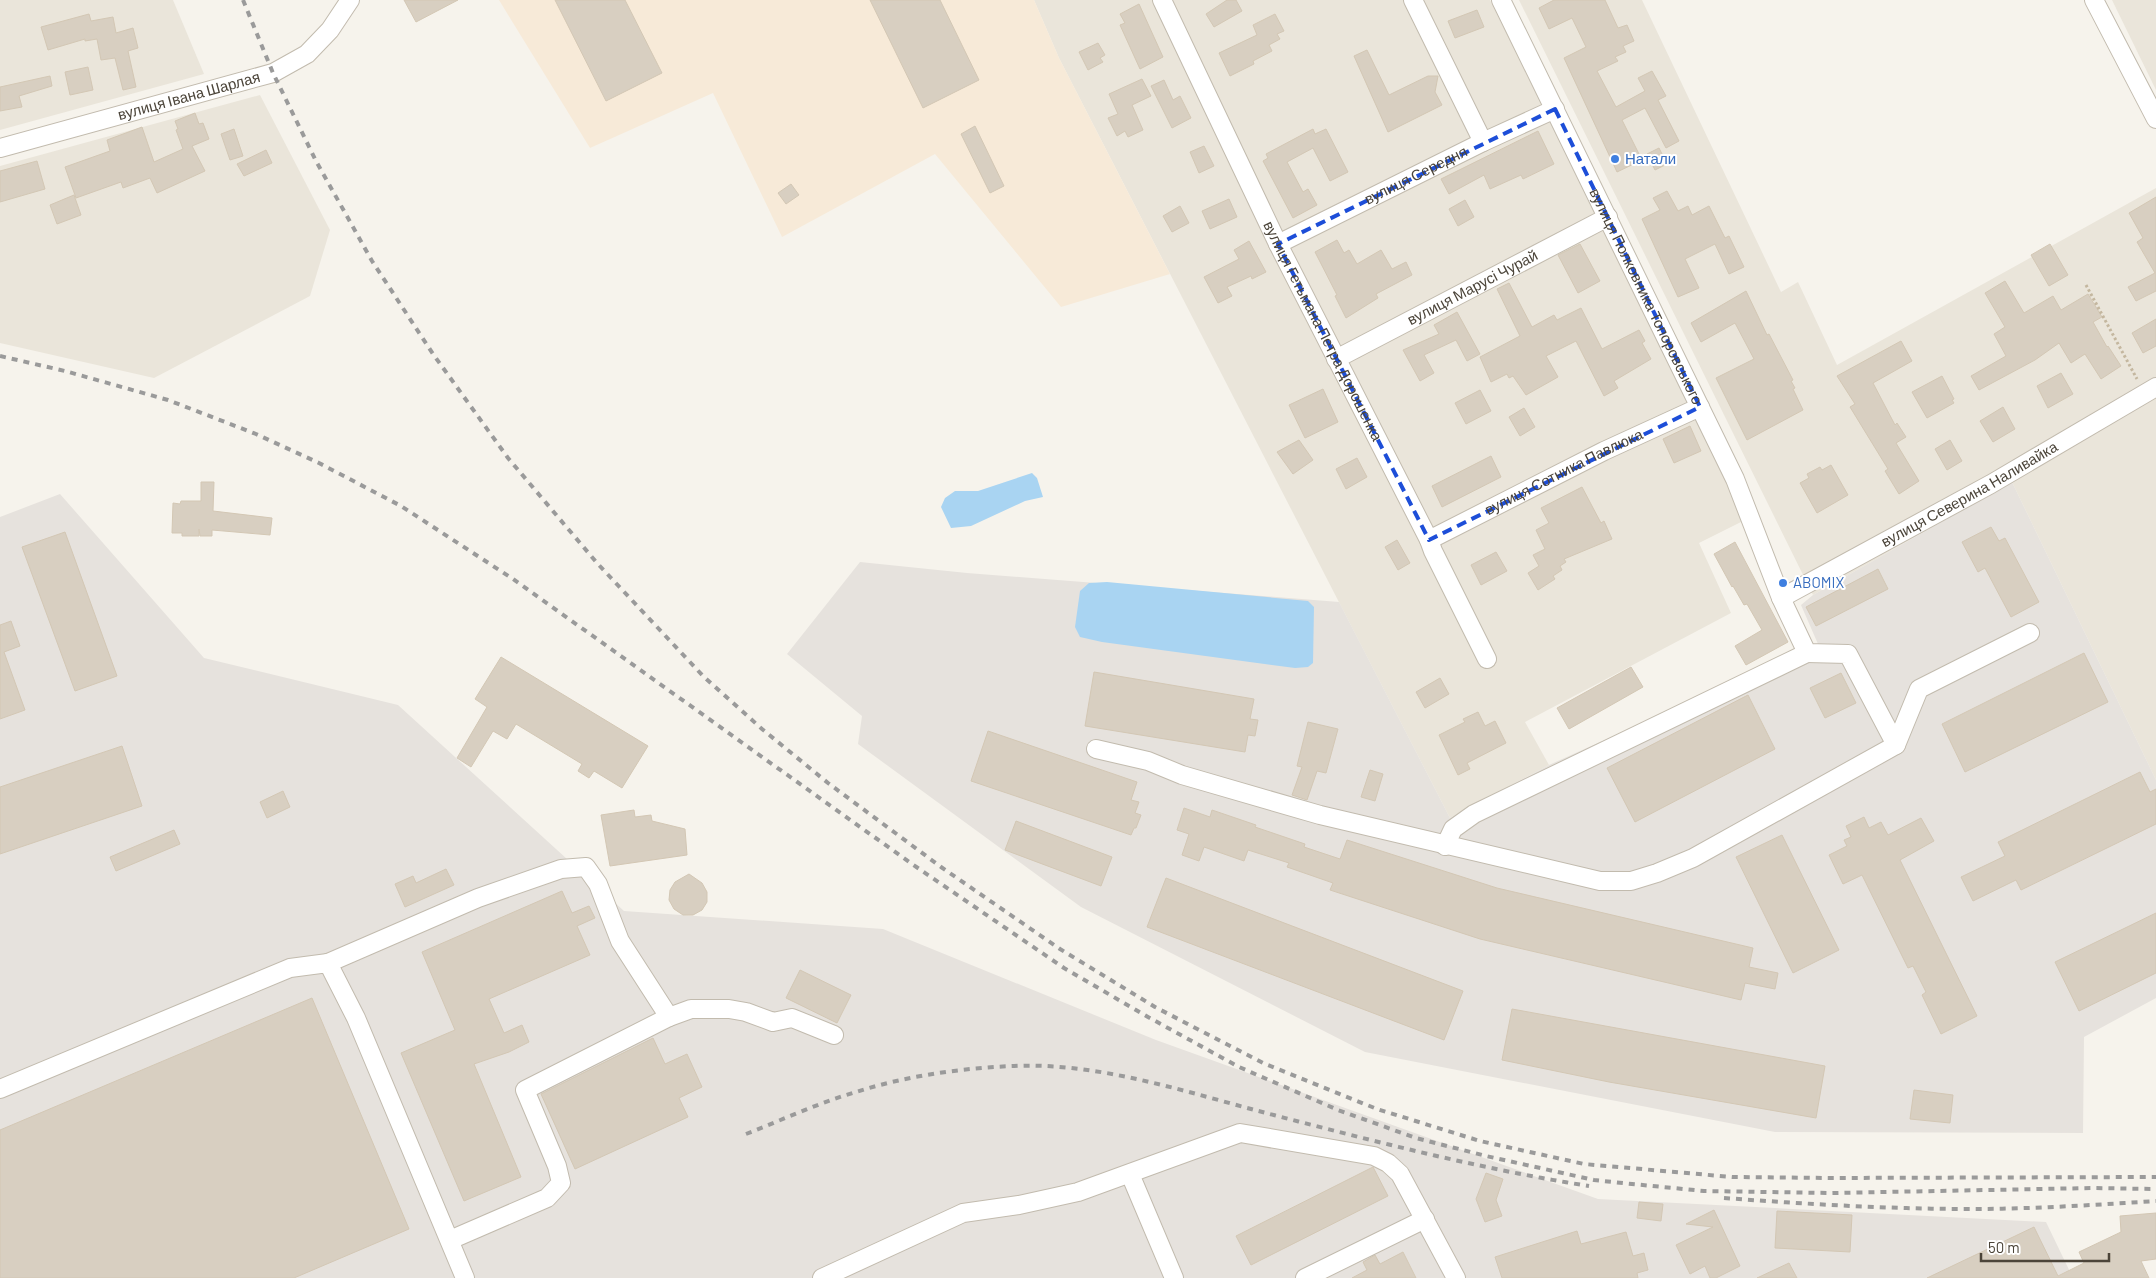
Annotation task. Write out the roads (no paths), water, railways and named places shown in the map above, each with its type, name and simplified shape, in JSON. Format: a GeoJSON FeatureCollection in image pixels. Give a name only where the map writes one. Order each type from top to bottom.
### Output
{"type":"FeatureCollection","features":[{"type":"Feature","properties":{"kind":"street","name":"вулиця Івана Шарлая"},"geometry":{"type":"LineString","coordinates":[[0,148],[273,74],[307,54],[330,30],[350,0]]}},
{"type":"Feature","properties":{"kind":"street","name":"вулиця Гетьмана Петра Дорошенка"},"geometry":{"type":"LineString","coordinates":[[1162,0],[1278,244],[1429,540],[1487,659]]}},
{"type":"Feature","properties":{"kind":"street"},"geometry":{"type":"LineString","coordinates":[[1414,0],[1483,142]]}},
{"type":"Feature","properties":{"kind":"street","name":"вулиця Полковника Топоровського"},"geometry":{"type":"LineString","coordinates":[[1501,0],[1735,479],[1781,598],[1807,653]]}},
{"type":"Feature","properties":{"kind":"street"},"geometry":{"type":"LineString","coordinates":[[2094,0],[2156,120]]}},
{"type":"Feature","properties":{"kind":"street","name":"вулиця Середня"},"geometry":{"type":"LineString","coordinates":[[1278,244],[1483,142],[1555,109]]}},
{"type":"Feature","properties":{"kind":"street","name":"вулиця Марусі Чурай"},"geometry":{"type":"LineString","coordinates":[[1336,359],[1608,217]]}},
{"type":"Feature","properties":{"kind":"street","name":"вулиця Северина Наливайка"},"geometry":{"type":"LineString","coordinates":[[1781,598],[1991,484],[2151,390]]}},
{"type":"Feature","properties":{"kind":"street","name":"вулиця Сотника Павлюка"},"geometry":{"type":"LineString","coordinates":[[1429,540],[1604,451],[1700,407]]}},
{"type":"Feature","properties":{"kind":"street"},"geometry":{"type":"LineString","coordinates":[[1096,748],[1148,761],[1182,775],[1320,815],[1600,881],[1631,881],[1658,873],[1693,858],[1896,745],[1919,689],[2030,633]]}},
{"type":"Feature","properties":{"kind":"street"},"geometry":{"type":"LineString","coordinates":[[1445,846],[1453,829],[1474,814],[1807,653],[1848,654],[1896,745]]}},
{"type":"Feature","properties":{"kind":"street"},"geometry":{"type":"LineString","coordinates":[[0,1089],[290,968],[328,963],[478,898],[561,869],[586,867],[598,884],[620,941],[669,1017]]}},
{"type":"Feature","properties":{"kind":"street"},"geometry":{"type":"LineString","coordinates":[[328,963],[356,1018],[465,1278]]}},
{"type":"Feature","properties":{"kind":"street"},"geometry":{"type":"LineString","coordinates":[[450,1240],[548,1198],[561,1183],[557,1166],[525,1090],[669,1017],[692,1009],[729,1009],[746,1012],[773,1022],[792,1018],[834,1035]]}},
{"type":"Feature","properties":{"kind":"street"},"geometry":{"type":"LineString","coordinates":[[822,1278],[840,1275],[963,1212],[1018,1205],[1078,1192],[1240,1133],[1374,1156],[1388,1164],[1400,1174],[1456,1278]]}},
{"type":"Feature","properties":{"kind":"street"},"geometry":{"type":"LineString","coordinates":[[1130,1174],[1174,1278]]}},
{"type":"Feature","properties":{"kind":"street"},"geometry":{"type":"LineString","coordinates":[[1305,1278],[1425,1220]]}},
{"type":"Feature","properties":{"kind":"water"},"geometry":{"type":"Polygon","coordinates":[[[1032,473],[1037,478],[1043,497],[1025,501],[971,526],[951,528],[941,507],[945,498],[955,491],[978,491],[1032,473]]]}},
{"type":"Feature","properties":{"kind":"water"},"geometry":{"type":"Polygon","coordinates":[[[1107,582],[1308,601],[1314,607],[1313,663],[1308,667],[1295,668],[1102,642],[1080,637],[1075,627],[1080,591],[1089,583],[1107,582]]]}},
{"type":"Feature","properties":{"kind":"railway"},"geometry":{"type":"LineString","coordinates":[[243,0],[273,73],[316,161],[372,261],[433,354],[508,458],[597,563],[704,677],[762,729],[828,783],[941,867],[1060,949],[1155,1007],[1263,1063],[1377,1109],[1480,1141],[1584,1164],[1732,1177],[2156,1177]]}},
{"type":"Feature","properties":{"kind":"railway"},"geometry":{"type":"LineString","coordinates":[[0,356],[65,371],[168,400],[256,434],[319,463],[401,506],[513,579],[912,864],[1064,968],[1239,1067],[1338,1110],[1416,1138],[1594,1180],[1704,1191],[1832,1193],[2092,1188],[2156,1189]]}},
{"type":"Feature","properties":{"kind":"railway"},"geometry":{"type":"LineString","coordinates":[[746,1134],[828,1101],[894,1081],[974,1069],[1046,1066],[1078,1069],[1142,1080],[1427,1154],[1589,1186]]}},
{"type":"Feature","properties":{"kind":"railway"},"geometry":{"type":"LineString","coordinates":[[1724,1198],[1847,1206],[1970,1209],[2040,1208],[2156,1201]]}},
{"type":"Feature","properties":{"kind":"place","name":"Натали"},"geometry":{"type":"Point","coordinates":[1615,159]}},
{"type":"Feature","properties":{"kind":"place","name":"ABOMIX"},"geometry":{"type":"Point","coordinates":[1783,583]}}]}
